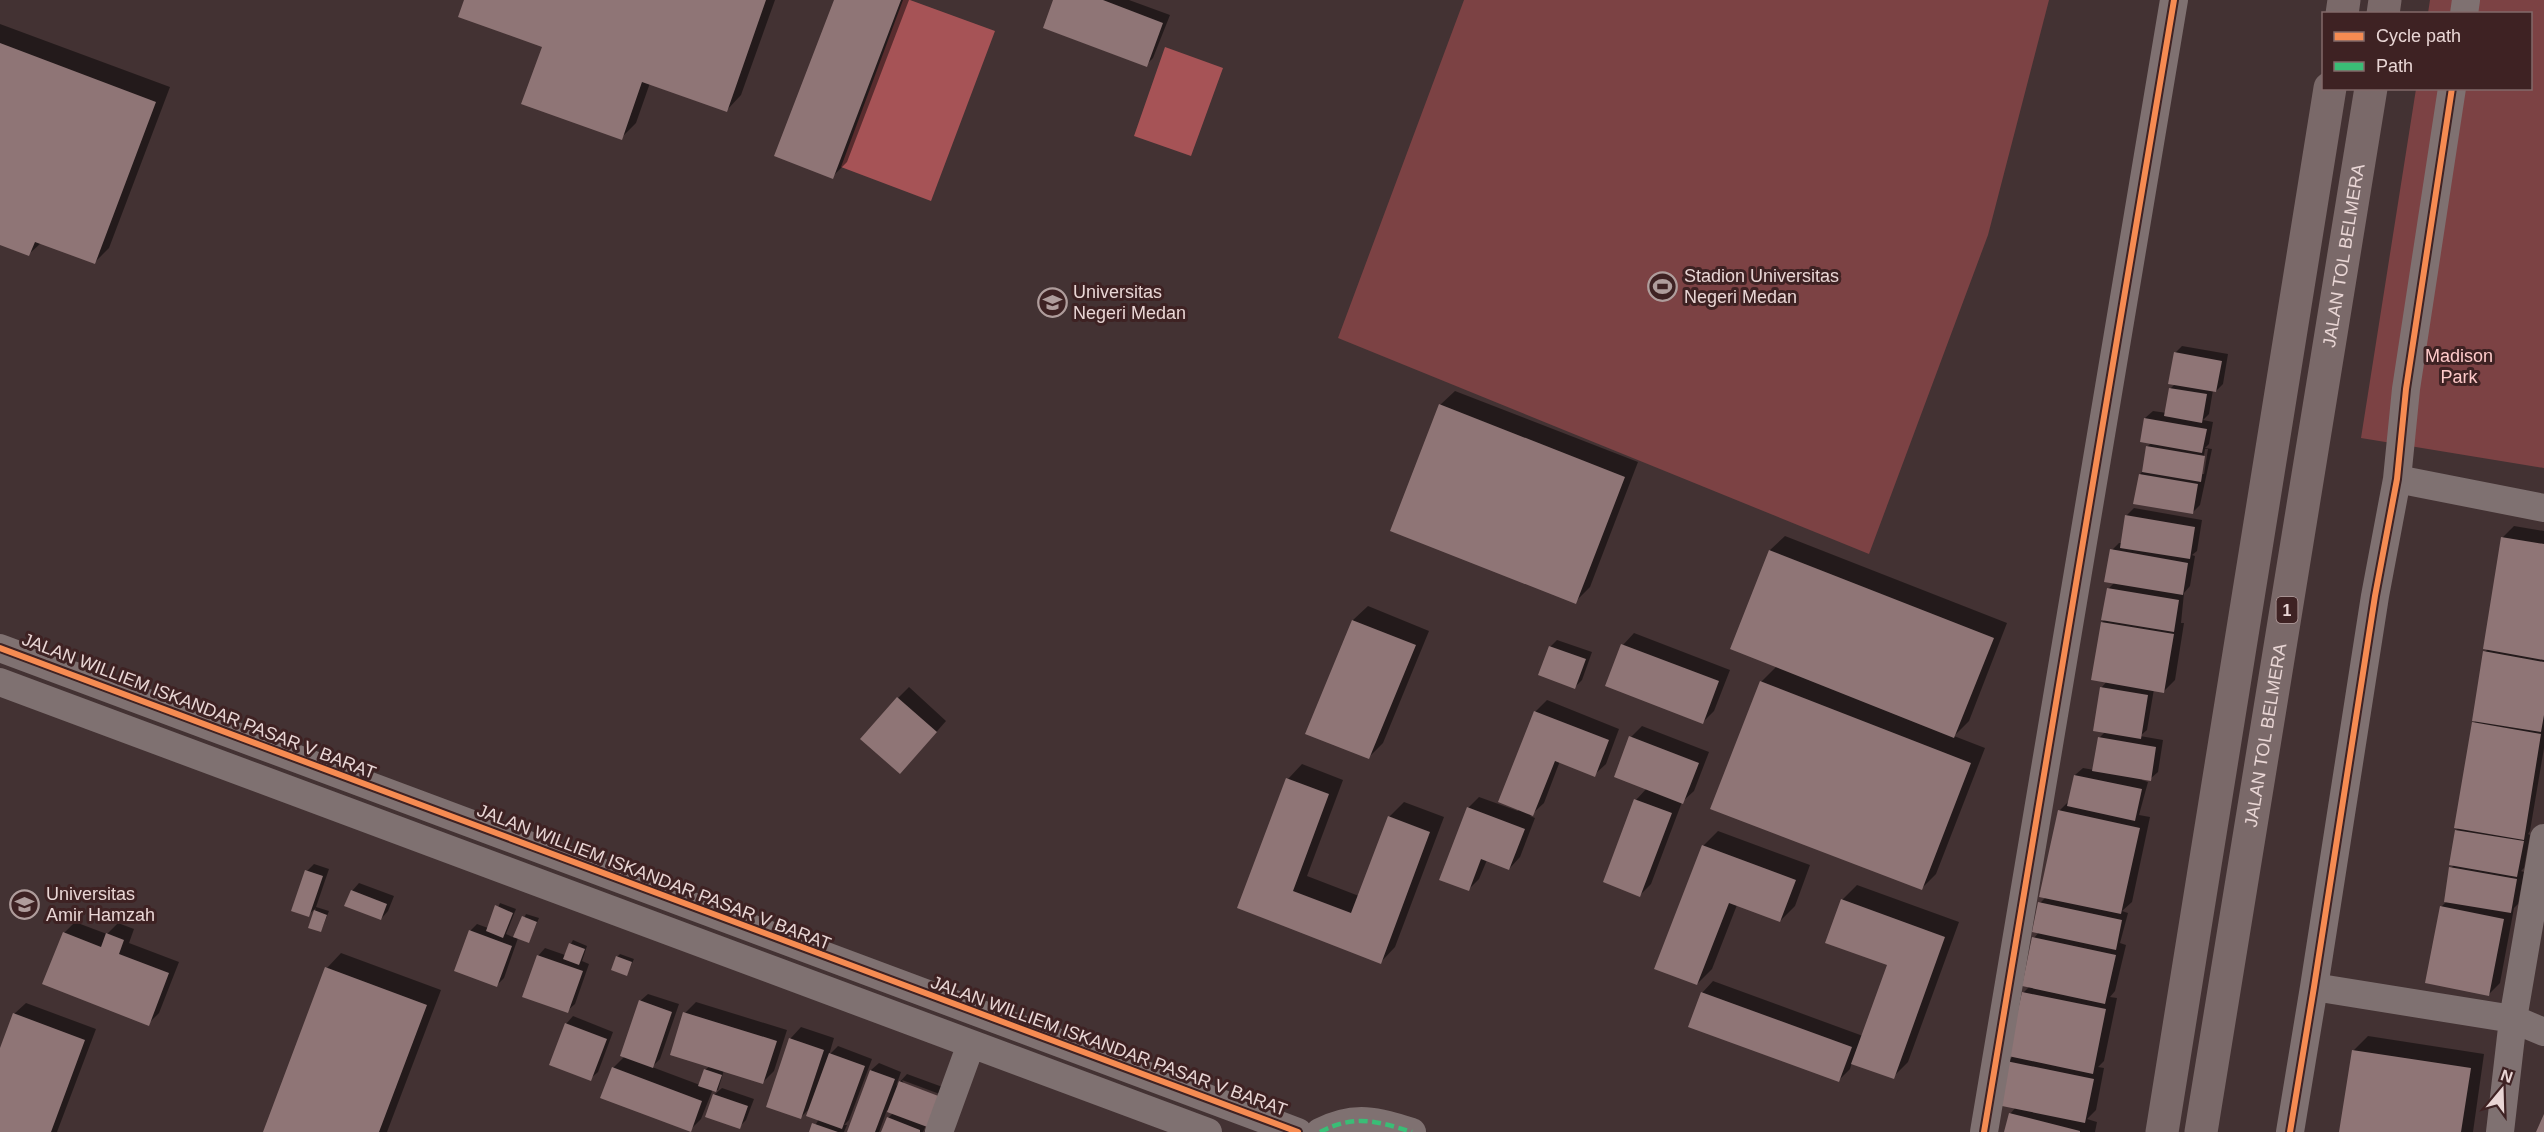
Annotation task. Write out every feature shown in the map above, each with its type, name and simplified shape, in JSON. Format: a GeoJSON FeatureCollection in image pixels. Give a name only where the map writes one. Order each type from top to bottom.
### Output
{"type":"FeatureCollection","features":[{"type":"Feature","properties":{"kind":"highway"},"geometry":{"type":"LineString","coordinates":[[2162,1132],[2330,90]]}},
{"type":"Feature","properties":{"kind":"highway","name":"JALAN TOL BELMERA"},"geometry":{"type":"LineString","coordinates":[[2201,1132],[2371,90]]}},
{"type":"Feature","properties":{"kind":"street"},"geometry":{"type":"LineString","coordinates":[[1984,1132],[2174,0]]}},
{"type":"Feature","properties":{"kind":"street"},"geometry":{"type":"LineString","coordinates":[[2290,1132],[2375,596],[2397,479],[2406,389],[2452,90]]}},
{"type":"Feature","properties":{"kind":"street"},"geometry":{"type":"LineString","coordinates":[[2397,479],[2544,508]]}},
{"type":"Feature","properties":{"kind":"street","name":"JALAN WILLIEM ISKANDAR PASAR V BARAT"},"geometry":{"type":"LineString","coordinates":[[0,648],[1298,1132]]}},
{"type":"Feature","properties":{"kind":"street"},"geometry":{"type":"LineString","coordinates":[[0,682],[1208,1132]]}},
{"type":"Feature","properties":{"kind":"street"},"geometry":{"type":"LineString","coordinates":[[312,798],[322,768]]}},
{"type":"Feature","properties":{"kind":"street"},"geometry":{"type":"LineString","coordinates":[[2500,1132],[2512,1019],[2544,838]]}},
{"type":"Feature","properties":{"kind":"street"},"geometry":{"type":"LineString","coordinates":[[610,909],[620,880]]}},
{"type":"Feature","properties":{"kind":"street"},"geometry":{"type":"LineString","coordinates":[[2314,987],[2512,1019],[2544,1032]]}},
{"type":"Feature","properties":{"kind":"street"},"geometry":{"type":"LineString","coordinates":[[939,1132],[971,1044]]}},
{"type":"Feature","properties":{"kind":"street"},"geometry":{"type":"LineString","coordinates":[[1320,1132],[1346,1121],[1361,1120],[1374,1121],[1412,1132]]}},
{"type":"Feature","properties":{"kind":"green space","name":"Stadion Universitas Negeri Medan"},"geometry":{"type":"Polygon","coordinates":[[[1464,0],[2049,0],[1988,235],[1869,554],[1338,338],[1464,0]]]}},
{"type":"Feature","properties":{"kind":"green space","name":"Madison Park"},"geometry":{"type":"Polygon","coordinates":[[[2430,0],[2544,0],[2544,468],[2361,438],[2416,90],[2532,90],[2532,12],[2428,12],[2430,0]]]}},
{"type":"Feature","properties":{"kind":"shaded area"},"geometry":{"type":"Polygon","coordinates":[[[903,0],[910,0],[995,31],[931,201],[841,167],[903,0]]]}},
{"type":"Feature","properties":{"kind":"shaded area"},"geometry":{"type":"Polygon","coordinates":[[[1165,47],[1223,68],[1191,156],[1134,136],[1165,47]]]}},
{"type":"Feature","properties":{"kind":"building"},"geometry":{"type":"Polygon","coordinates":[[[464,0],[766,0],[727,112],[642,82],[622,140],[521,104],[542,47],[458,17],[464,0]]]}},
{"type":"Feature","properties":{"kind":"building"},"geometry":{"type":"Polygon","coordinates":[[[834,0],[901,0],[833,179],[774,156],[834,0]]]}},
{"type":"Feature","properties":{"kind":"building"},"geometry":{"type":"Polygon","coordinates":[[[1053,0],[1103,0],[1163,23],[1147,67],[1043,28],[1053,0]]]}},
{"type":"Feature","properties":{"kind":"building"},"geometry":{"type":"Polygon","coordinates":[[[0,43],[156,102],[95,264],[35,242],[29,256],[0,245],[0,43]]]}},
{"type":"Feature","properties":{"kind":"building"},"geometry":{"type":"Polygon","coordinates":[[[2174,352],[2222,361],[2216,392],[2168,384],[2174,352]]]}},
{"type":"Feature","properties":{"kind":"building"},"geometry":{"type":"Polygon","coordinates":[[[2169,388],[2207,394],[2202,423],[2164,416],[2169,388]]]}},
{"type":"Feature","properties":{"kind":"building"},"geometry":{"type":"Polygon","coordinates":[[[1439,404],[1625,477],[1576,604],[1390,531],[1439,404]]]}},
{"type":"Feature","properties":{"kind":"building"},"geometry":{"type":"Polygon","coordinates":[[[2144,418],[2207,429],[2202,453],[2140,442],[2144,418]]]}},
{"type":"Feature","properties":{"kind":"building"},"geometry":{"type":"Polygon","coordinates":[[[2146,446],[2205,456],[2201,482],[2142,472],[2146,446]]]}},
{"type":"Feature","properties":{"kind":"building"},"geometry":{"type":"Polygon","coordinates":[[[2139,474],[2198,484],[2193,514],[2133,504],[2139,474]]]}},
{"type":"Feature","properties":{"kind":"building"},"geometry":{"type":"Polygon","coordinates":[[[2125,515],[2195,527],[2190,559],[2120,548],[2125,515]]]}},
{"type":"Feature","properties":{"kind":"building"},"geometry":{"type":"Polygon","coordinates":[[[2501,537],[2544,544],[2544,660],[2483,649],[2501,537]]]}},
{"type":"Feature","properties":{"kind":"building"},"geometry":{"type":"Polygon","coordinates":[[[2110,549],[2188,563],[2183,595],[2104,582],[2110,549]]]}},
{"type":"Feature","properties":{"kind":"building"},"geometry":{"type":"Polygon","coordinates":[[[1769,550],[1994,638],[1954,738],[1730,649],[1769,550]]]}},
{"type":"Feature","properties":{"kind":"building"},"geometry":{"type":"Polygon","coordinates":[[[2107,588],[2179,600],[2174,632],[2101,620],[2107,588]]]}},
{"type":"Feature","properties":{"kind":"building"},"geometry":{"type":"Polygon","coordinates":[[[1352,620],[1416,645],[1369,759],[1305,734],[1352,620]]]}},
{"type":"Feature","properties":{"kind":"building"},"geometry":{"type":"Polygon","coordinates":[[[2101,622],[2174,634],[2164,693],[2091,680],[2101,622]]]}},
{"type":"Feature","properties":{"kind":"building"},"geometry":{"type":"Polygon","coordinates":[[[1621,644],[1719,681],[1703,724],[1605,686],[1621,644]]]}},
{"type":"Feature","properties":{"kind":"building"},"geometry":{"type":"Polygon","coordinates":[[[1549,646],[1586,659],[1575,689],[1538,675],[1549,646]]]}},
{"type":"Feature","properties":{"kind":"building"},"geometry":{"type":"Polygon","coordinates":[[[2483,651],[2544,662],[2544,715],[2541,732],[2472,721],[2483,651]]]}},
{"type":"Feature","properties":{"kind":"building"},"geometry":{"type":"Polygon","coordinates":[[[1760,681],[1971,763],[1922,890],[1710,809],[1760,681]]]}},
{"type":"Feature","properties":{"kind":"building"},"geometry":{"type":"Polygon","coordinates":[[[2100,687],[2148,695],[2141,739],[2093,731],[2100,687]]]}},
{"type":"Feature","properties":{"kind":"building"},"geometry":{"type":"Polygon","coordinates":[[[897,697],[937,732],[900,774],[860,739],[897,697]]]}},
{"type":"Feature","properties":{"kind":"building"},"geometry":{"type":"Polygon","coordinates":[[[1534,711],[1609,740],[1595,777],[1555,761],[1533,816],[1498,802],[1534,711]]]}},
{"type":"Feature","properties":{"kind":"building"},"geometry":{"type":"Polygon","coordinates":[[[2472,722],[2541,734],[2524,840],[2454,828],[2472,722]]]}},
{"type":"Feature","properties":{"kind":"building"},"geometry":{"type":"Polygon","coordinates":[[[1629,736],[1699,763],[1683,804],[1614,777],[1629,736]]]}},
{"type":"Feature","properties":{"kind":"building"},"geometry":{"type":"Polygon","coordinates":[[[2098,737],[2156,747],[2151,781],[2092,771],[2098,737]]]}},
{"type":"Feature","properties":{"kind":"building"},"geometry":{"type":"Polygon","coordinates":[[[2074,775],[2142,789],[2135,821],[2067,806],[2074,775]]]}},
{"type":"Feature","properties":{"kind":"building"},"geometry":{"type":"Polygon","coordinates":[[[1286,778],[1329,794],[1293,891],[1351,913],[1388,816],[1430,832],[1381,964],[1237,908],[1286,778]]]}},
{"type":"Feature","properties":{"kind":"building"},"geometry":{"type":"Polygon","coordinates":[[[1634,799],[1672,813],[1640,897],[1603,882],[1634,799]]]}},
{"type":"Feature","properties":{"kind":"building"},"geometry":{"type":"Polygon","coordinates":[[[1467,807],[1525,829],[1509,870],[1481,859],[1469,891],[1439,880],[1467,807]]]}},
{"type":"Feature","properties":{"kind":"building"},"geometry":{"type":"Polygon","coordinates":[[[2058,810],[2140,828],[2121,914],[2039,897],[2058,810]]]}},
{"type":"Feature","properties":{"kind":"building"},"geometry":{"type":"Polygon","coordinates":[[[2455,830],[2524,841],[2517,877],[2449,865],[2455,830]]]}},
{"type":"Feature","properties":{"kind":"building"},"geometry":{"type":"Polygon","coordinates":[[[1702,845],[1796,880],[1780,922],[1729,903],[1697,985],[1654,969],[1702,845]]]}},
{"type":"Feature","properties":{"kind":"building"},"geometry":{"type":"Polygon","coordinates":[[[2449,867],[2517,879],[2511,913],[2444,902],[2449,867]]]}},
{"type":"Feature","properties":{"kind":"building"},"geometry":{"type":"Polygon","coordinates":[[[305,870],[323,876],[309,917],[291,911],[305,870]]]}},
{"type":"Feature","properties":{"kind":"building"},"geometry":{"type":"Polygon","coordinates":[[[351,890],[387,904],[381,920],[344,906],[351,890]]]}},
{"type":"Feature","properties":{"kind":"building"},"geometry":{"type":"Polygon","coordinates":[[[1841,899],[1945,937],[1894,1079],[1851,1064],[1887,965],[1825,943],[1841,899]]]}},
{"type":"Feature","properties":{"kind":"building"},"geometry":{"type":"Polygon","coordinates":[[[2038,902],[2122,920],[2116,950],[2032,932],[2038,902]]]}},
{"type":"Feature","properties":{"kind":"building"},"geometry":{"type":"Polygon","coordinates":[[[495,905],[513,913],[503,938],[486,931],[495,905]]]}},
{"type":"Feature","properties":{"kind":"building"},"geometry":{"type":"Polygon","coordinates":[[[2440,906],[2504,919],[2489,996],[2425,983],[2440,906]]]}},
{"type":"Feature","properties":{"kind":"building"},"geometry":{"type":"Polygon","coordinates":[[[314,910],[327,915],[321,932],[308,928],[314,910]]]}},
{"type":"Feature","properties":{"kind":"building"},"geometry":{"type":"Polygon","coordinates":[[[522,916],[537,922],[529,943],[513,937],[522,916]]]}},
{"type":"Feature","properties":{"kind":"building"},"geometry":{"type":"Polygon","coordinates":[[[469,930],[512,946],[497,987],[454,971],[469,930]]]}},
{"type":"Feature","properties":{"kind":"building"},"geometry":{"type":"Polygon","coordinates":[[[63,932],[101,947],[106,933],[124,940],[119,954],[169,973],[149,1026],[42,984],[63,932]]]}},
{"type":"Feature","properties":{"kind":"building"},"geometry":{"type":"Polygon","coordinates":[[[2032,937],[2116,955],[2105,1004],[2022,986],[2032,937]]]}},
{"type":"Feature","properties":{"kind":"building"},"geometry":{"type":"Polygon","coordinates":[[[569,943],[585,949],[579,965],[563,959],[569,943]]]}},
{"type":"Feature","properties":{"kind":"building"},"geometry":{"type":"Polygon","coordinates":[[[537,955],[583,971],[568,1013],[522,997],[537,955]]]}},
{"type":"Feature","properties":{"kind":"building"},"geometry":{"type":"Polygon","coordinates":[[[616,956],[632,962],[627,976],[611,970],[616,956]]]}},
{"type":"Feature","properties":{"kind":"building"},"geometry":{"type":"Polygon","coordinates":[[[325,967],[427,1005],[379,1132],[263,1132],[325,967]]]}},
{"type":"Feature","properties":{"kind":"building"},"geometry":{"type":"Polygon","coordinates":[[[1701,992],[1852,1047],[1839,1082],[1688,1027],[1701,992]]]}},
{"type":"Feature","properties":{"kind":"building"},"geometry":{"type":"Polygon","coordinates":[[[2022,992],[2106,1009],[2093,1074],[2008,1056],[2022,992]]]}},
{"type":"Feature","properties":{"kind":"building"},"geometry":{"type":"Polygon","coordinates":[[[639,1000],[672,1012],[653,1068],[620,1056],[639,1000]]]}},
{"type":"Feature","properties":{"kind":"building"},"geometry":{"type":"Polygon","coordinates":[[[683,1012],[777,1041],[763,1084],[670,1055],[683,1012]]]}},
{"type":"Feature","properties":{"kind":"building"},"geometry":{"type":"Polygon","coordinates":[[[13,1013],[85,1040],[51,1132],[0,1132],[0,1048],[13,1013]]]}},
{"type":"Feature","properties":{"kind":"building"},"geometry":{"type":"Polygon","coordinates":[[[565,1023],[607,1039],[591,1081],[549,1065],[565,1023]]]}},
{"type":"Feature","properties":{"kind":"building"},"geometry":{"type":"Polygon","coordinates":[[[789,1038],[824,1050],[801,1119],[766,1107],[789,1038]]]}},
{"type":"Feature","properties":{"kind":"building"},"geometry":{"type":"Polygon","coordinates":[[[2352,1050],[2471,1068],[2461,1132],[2339,1132],[2352,1050]]]}},
{"type":"Feature","properties":{"kind":"building"},"geometry":{"type":"Polygon","coordinates":[[[829,1053],[865,1066],[842,1129],[806,1116],[829,1053]]]}},
{"type":"Feature","properties":{"kind":"building"},"geometry":{"type":"Polygon","coordinates":[[[2006,1061],[2094,1079],[2085,1123],[1997,1105],[2006,1061]]]}},
{"type":"Feature","properties":{"kind":"building"},"geometry":{"type":"Polygon","coordinates":[[[612,1067],[702,1101],[691,1132],[600,1098],[612,1067]]]}},
{"type":"Feature","properties":{"kind":"building"},"geometry":{"type":"Polygon","coordinates":[[[704,1069],[722,1075],[716,1092],[698,1086],[704,1069]]]}},
{"type":"Feature","properties":{"kind":"building"},"geometry":{"type":"Polygon","coordinates":[[[870,1070],[895,1079],[875,1132],[847,1132],[870,1070]]]}},
{"type":"Feature","properties":{"kind":"building"},"geometry":{"type":"Polygon","coordinates":[[[899,1081],[941,1097],[930,1128],[887,1112],[899,1081]]]}},
{"type":"Feature","properties":{"kind":"building"},"geometry":{"type":"Polygon","coordinates":[[[713,1094],[748,1106],[740,1129],[705,1117],[713,1094]]]}},
{"type":"Feature","properties":{"kind":"building"},"geometry":{"type":"Polygon","coordinates":[[[2009,1113],[2080,1131],[2080,1132],[2004,1132],[2009,1113]]]}},
{"type":"Feature","properties":{"kind":"building"},"geometry":{"type":"Polygon","coordinates":[[[2544,1114],[2544,1132],[2536,1132],[2544,1114]]]}},
{"type":"Feature","properties":{"kind":"building"},"geometry":{"type":"Polygon","coordinates":[[[887,1117],[920,1130],[920,1132],[881,1132],[887,1117]]]}},
{"type":"Feature","properties":{"kind":"building"},"geometry":{"type":"Polygon","coordinates":[[[812,1123],[838,1132],[809,1132],[812,1123]]]}},
{"type":"Feature","properties":{"kind":"marked path"},"geometry":{"type":"LineString","coordinates":[[1320,1132],[1333,1126],[1355,1121],[1377,1122],[1412,1132]]}},
{"type":"Feature","properties":{"kind":"cycle path"},"geometry":{"type":"LineString","coordinates":[[1984,1132],[2174,0]]}},
{"type":"Feature","properties":{"kind":"cycle path"},"geometry":{"type":"LineString","coordinates":[[2290,1132],[2375,596],[2397,479],[2406,389],[2452,90]]}},
{"type":"Feature","properties":{"kind":"cycle path"},"geometry":{"type":"LineString","coordinates":[[0,648],[1298,1132]]}},
{"type":"Feature","properties":{"kind":"place","name":"Stadion Universitas Negeri Medan"},"geometry":{"type":"Point","coordinates":[1663,286]}},
{"type":"Feature","properties":{"kind":"place","name":"Universitas Negeri Medan"},"geometry":{"type":"Point","coordinates":[1052,302]}},
{"type":"Feature","properties":{"kind":"place","name":"Universitas Amir Hamzah"},"geometry":{"type":"Point","coordinates":[25,904]}}]}
